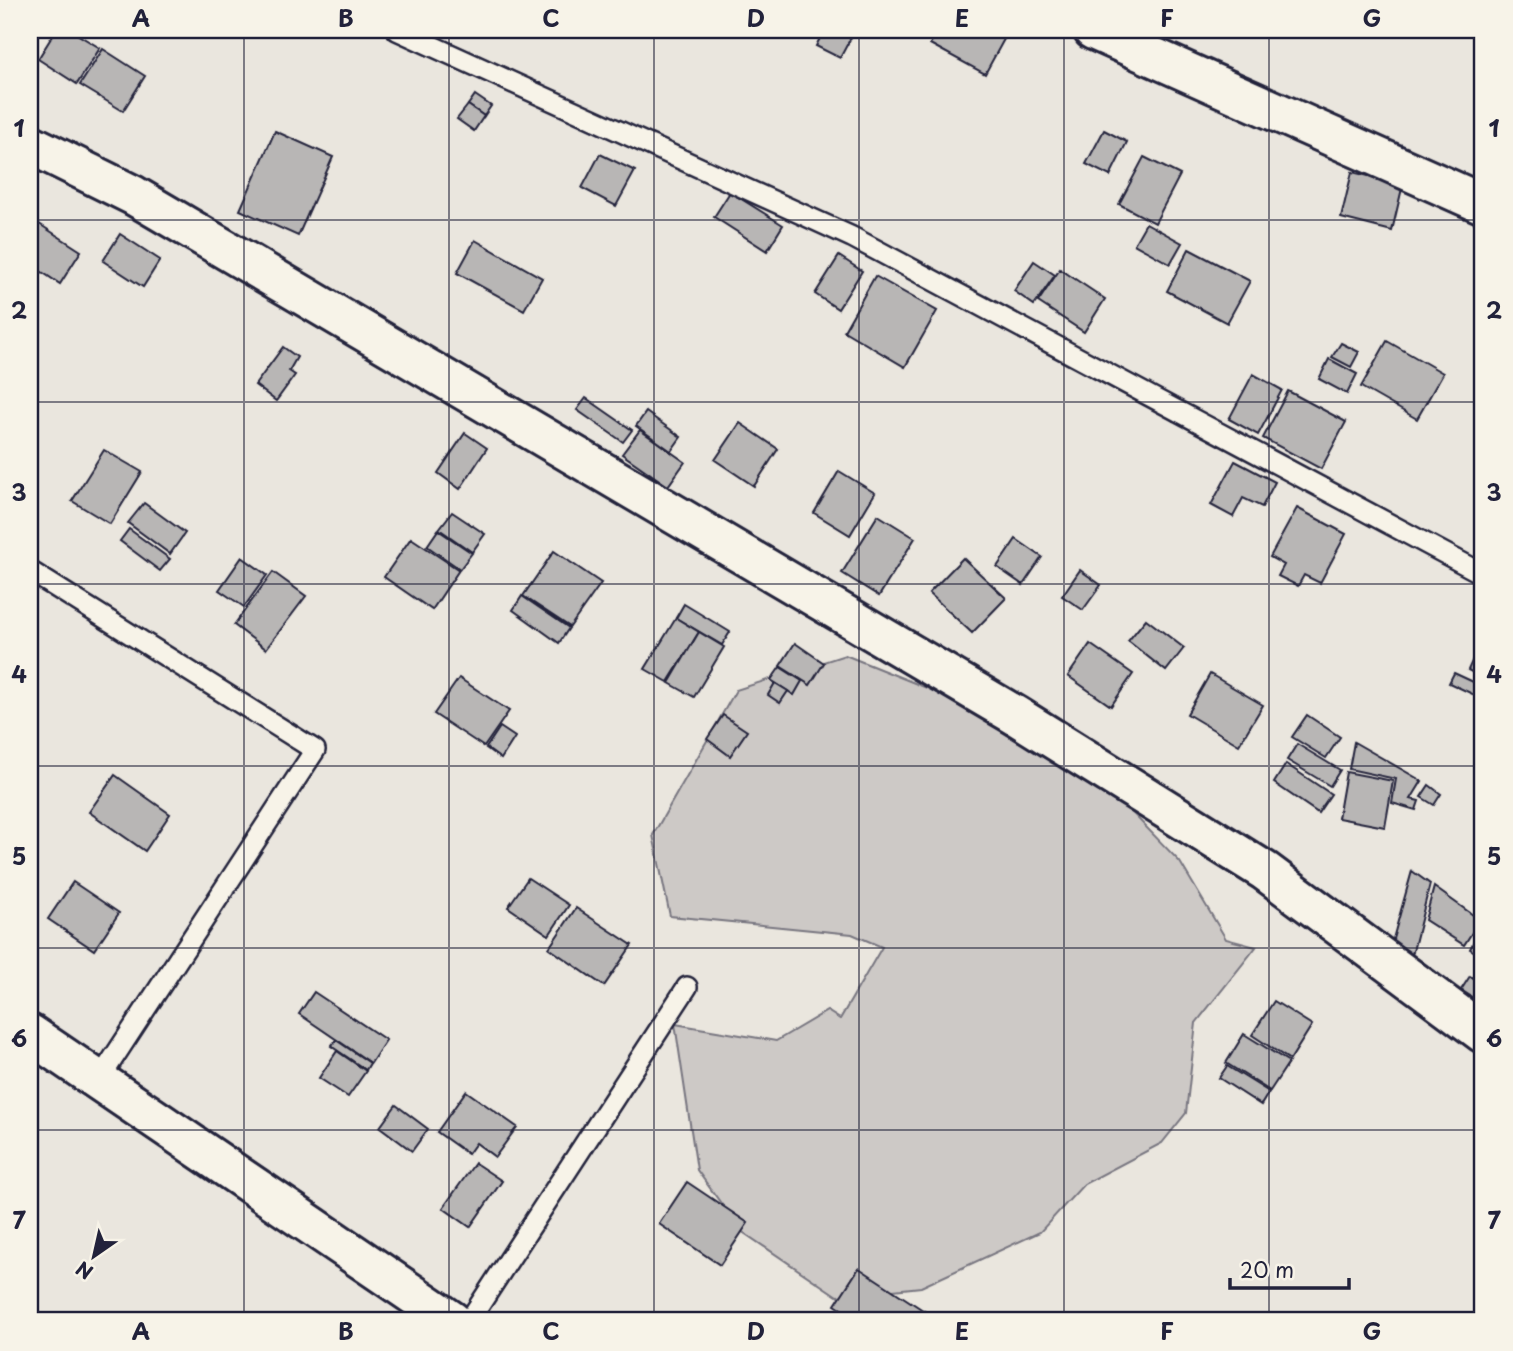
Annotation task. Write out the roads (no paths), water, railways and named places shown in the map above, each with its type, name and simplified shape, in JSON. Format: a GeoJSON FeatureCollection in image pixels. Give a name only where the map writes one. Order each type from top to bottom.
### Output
{"type":"FeatureCollection","features":[{"type":"Feature","properties":{"kind":"street"},"geometry":{"type":"LineString","coordinates":[[1093,30],[1483,204]]}},
{"type":"Feature","properties":{"kind":"street"},"geometry":{"type":"LineString","coordinates":[[30,144],[133,195],[1015,715],[1265,871],[1483,1033]]}},
{"type":"Feature","properties":{"kind":"street"},"geometry":{"type":"LineString","coordinates":[[30,1034],[452,1321]]}},
{"type":"Feature","properties":{"kind":"lane"},"geometry":{"type":"LineString","coordinates":[[397,30],[852,237],[1483,574]]}},
{"type":"Feature","properties":{"kind":"lane"},"geometry":{"type":"LineString","coordinates":[[30,571],[316,750],[99,1080]]}},
{"type":"Feature","properties":{"kind":"lane"},"geometry":{"type":"LineString","coordinates":[[469,1321],[687,987]]}}]}
